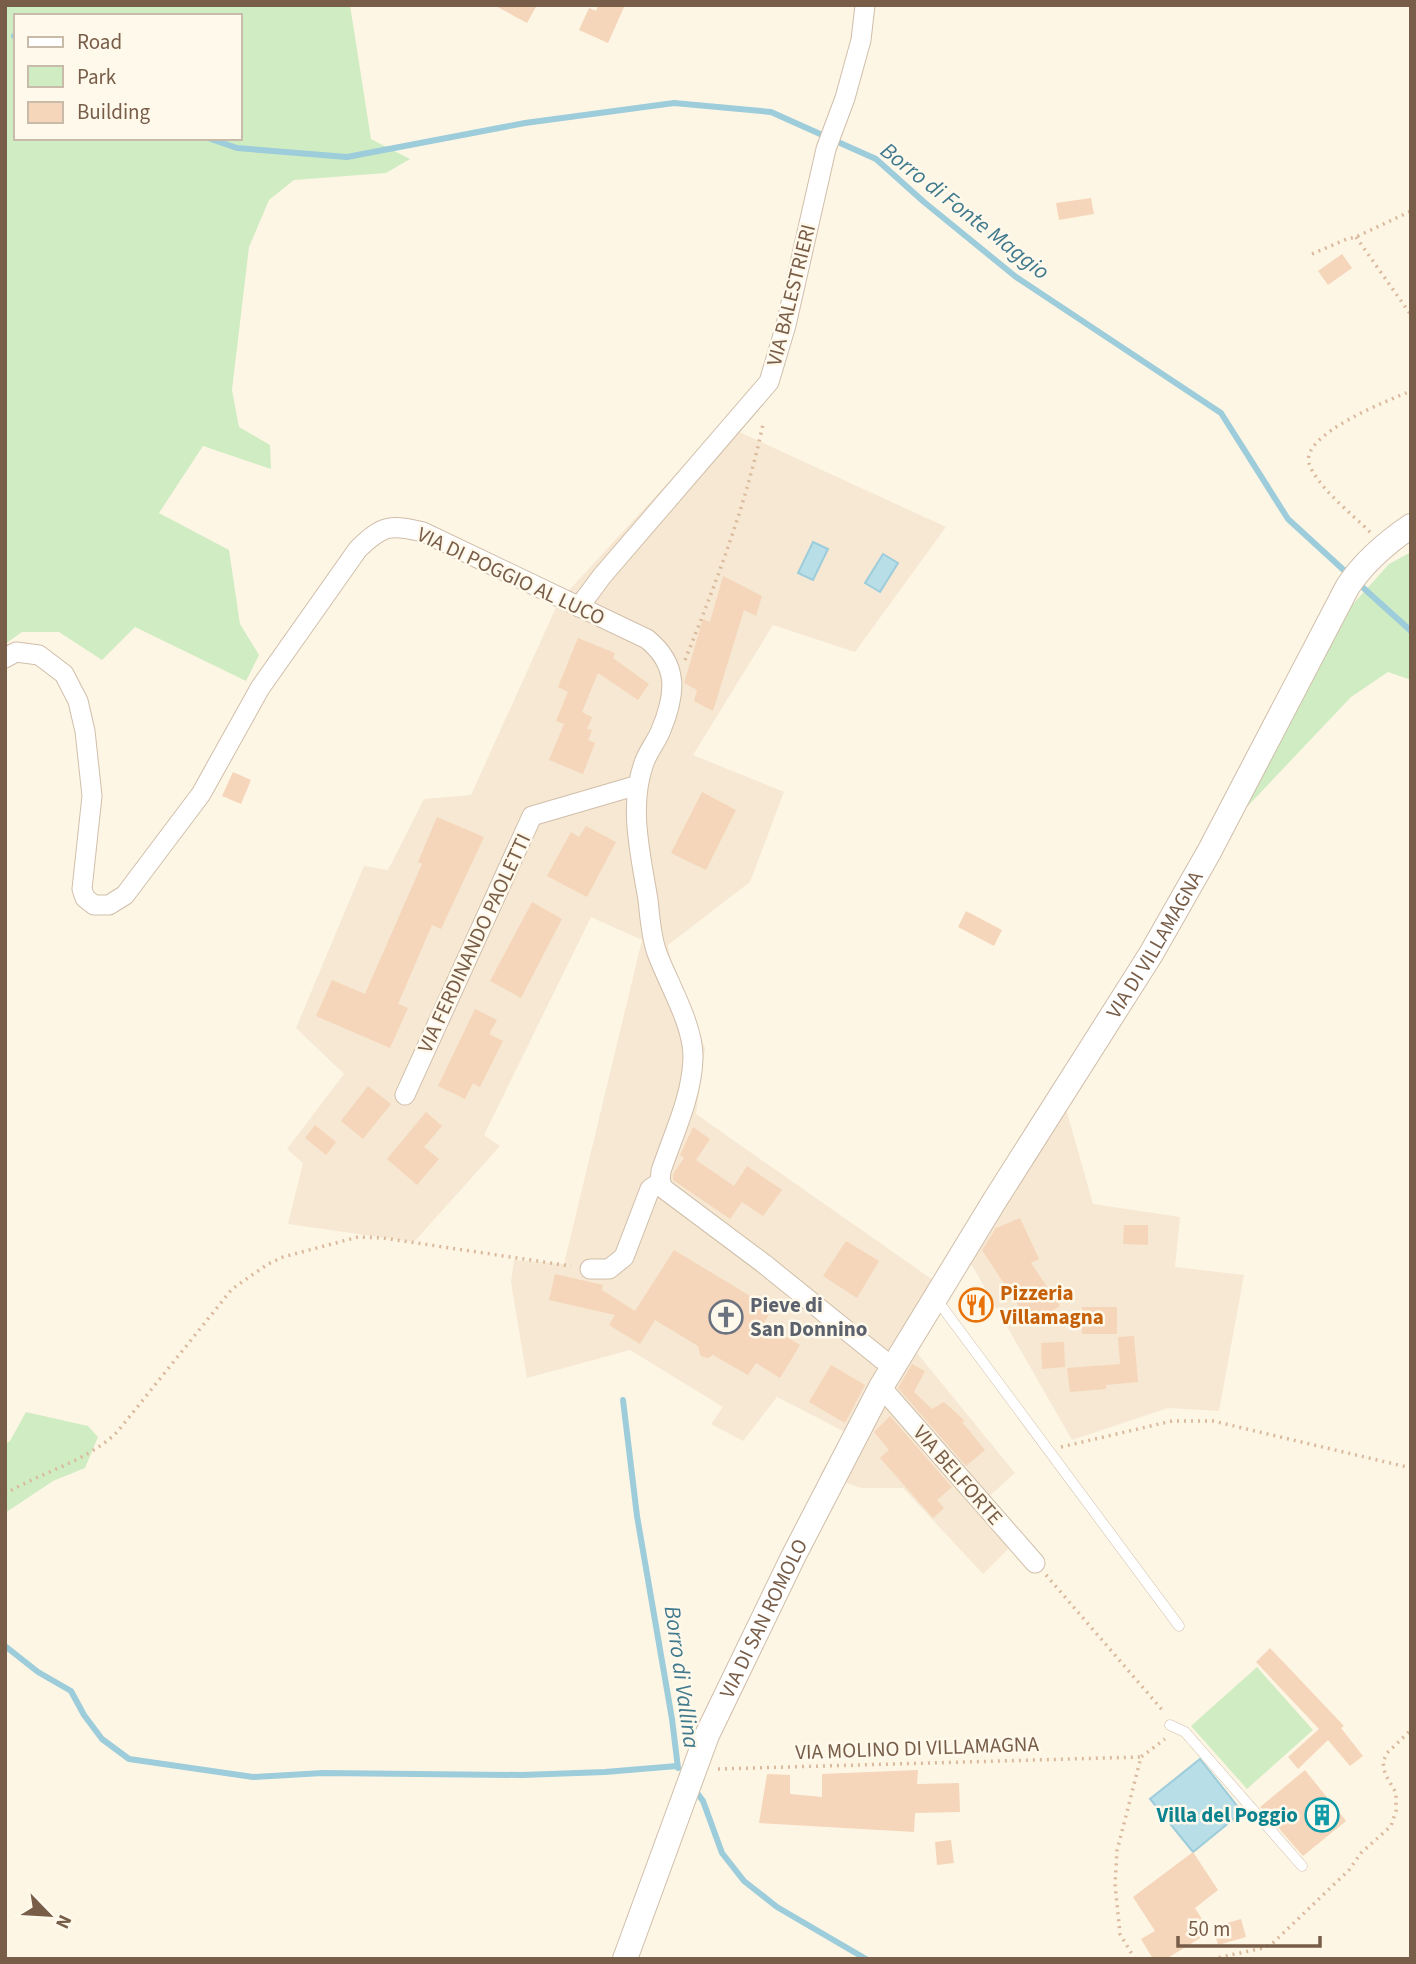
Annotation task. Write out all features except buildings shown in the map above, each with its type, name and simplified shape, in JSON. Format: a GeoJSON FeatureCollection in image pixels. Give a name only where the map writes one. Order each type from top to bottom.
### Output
{"type":"FeatureCollection","features":[{"type":"Feature","properties":{"kind":"street","name":"VIA BALESTRIERI"},"geometry":{"type":"LineString","coordinates":[[579,607],[602,576],[769,382],[786,325],[826,149],[858,52],[865,5]]}},
{"type":"Feature","properties":{"kind":"street","name":"VIA DI POGGIO AL LUCO"},"geometry":{"type":"LineString","coordinates":[[5,658],[16,652],[39,655],[64,674],[78,701],[85,731],[92,796],[82,889],[86,898],[94,905],[109,905],[125,895],[201,794],[260,688],[358,549],[377,531],[400,526],[423,532],[647,639],[662,651],[671,671],[672,682]]}},
{"type":"Feature","properties":{"kind":"street","name":"VIA DI VILLAMAGNA"},"geometry":{"type":"LineString","coordinates":[[888,1377],[1151,954],[1222,828],[1354,577],[1384,545],[1411,526]]}},
{"type":"Feature","properties":{"kind":"street"},"geometry":{"type":"LineString","coordinates":[[590,1269],[609,1269],[624,1257],[650,1189],[660,1182],[661,1171],[686,1099],[693,1058],[688,1031],[655,948],[636,824],[638,785],[644,762],[662,729],[672,682]]}},
{"type":"Feature","properties":{"kind":"street","name":"VIA FERDINANDO PAOLETTI"},"geometry":{"type":"LineString","coordinates":[[404,1095],[532,816],[638,785]]}},
{"type":"Feature","properties":{"kind":"street","name":"VIA BELFORTE"},"geometry":{"type":"LineString","coordinates":[[660,1182],[664,1189],[763,1263],[860,1342],[1035,1563]]}},
{"type":"Feature","properties":{"kind":"street","name":"VIA DI SAN ROMOLO"},"geometry":{"type":"LineString","coordinates":[[625,1959],[707,1735],[793,1557],[888,1377]]}},
{"type":"Feature","properties":{"kind":"lane"},"geometry":{"type":"LineString","coordinates":[[936,1297],[1179,1626]]}},
{"type":"Feature","properties":{"kind":"lane"},"geometry":{"type":"LineString","coordinates":[[1170,1725],[1185,1732],[1302,1866]]}},
{"type":"Feature","properties":{"kind":"path"},"geometry":{"type":"LineString","coordinates":[[1312,254],[1411,211]]}},
{"type":"Feature","properties":{"kind":"path"},"geometry":{"type":"LineString","coordinates":[[1356,237],[1411,315]]}},
{"type":"Feature","properties":{"kind":"path"},"geometry":{"type":"LineString","coordinates":[[1384,545],[1318,480],[1309,463],[1308,454],[1318,440],[1358,415],[1411,391]]}},
{"type":"Feature","properties":{"kind":"path"},"geometry":{"type":"LineString","coordinates":[[672,682],[681,670],[726,554],[753,472],[763,424]]}},
{"type":"Feature","properties":{"kind":"path"},"geometry":{"type":"LineString","coordinates":[[5,1494],[28,1480],[104,1445],[232,1289],[283,1257],[358,1237],[383,1238],[590,1269]]}},
{"type":"Feature","properties":{"kind":"path"},"geometry":{"type":"LineString","coordinates":[[1049,1450],[1172,1421],[1213,1421],[1411,1468]]}},
{"type":"Feature","properties":{"kind":"path"},"geometry":{"type":"LineString","coordinates":[[1035,1563],[1166,1714],[1170,1725],[1166,1738],[1141,1757],[1117,1850],[1115,1884],[1120,1934],[1135,1959]]}},
{"type":"Feature","properties":{"kind":"path"},"geometry":{"type":"LineString","coordinates":[[1212,1959],[1263,1948],[1274,1942],[1391,1826],[1396,1811],[1396,1793],[1385,1774],[1382,1762],[1387,1753],[1411,1730]]}},
{"type":"Feature","properties":{"kind":"path","name":"VIA MOLINO DI VILLAMAGNA"},"geometry":{"type":"LineString","coordinates":[[691,1777],[721,1770],[1141,1757]]}},
{"type":"Feature","properties":{"kind":"shaded area"},"geometry":{"type":"Polygon","coordinates":[[[722,424],[946,527],[855,652],[773,625],[693,755],[784,792],[750,882],[668,945],[671,966],[705,1048],[696,1114],[933,1280],[1059,1084],[1093,1204],[1180,1217],[1175,1267],[1244,1275],[1219,1411],[1168,1408],[1072,1440],[969,1260],[913,1348],[1015,1473],[985,1500],[1020,1537],[983,1574],[903,1488],[861,1488],[820,1474],[847,1433],[777,1397],[743,1441],[711,1424],[723,1407],[630,1350],[527,1378],[511,1282],[514,1260],[564,1264],[642,940],[591,917],[484,1135],[500,1146],[414,1242],[288,1224],[303,1163],[287,1149],[344,1074],[296,1028],[364,866],[388,870],[424,799],[471,795],[559,601],[722,424]]]}},
{"type":"Feature","properties":{"kind":"green space"},"geometry":{"type":"Polygon","coordinates":[[[5,5],[350,5],[371,139],[410,159],[386,173],[294,180],[269,200],[249,247],[232,390],[239,427],[270,445],[271,469],[203,446],[159,513],[229,550],[240,624],[259,655],[246,681],[135,627],[102,660],[59,632],[22,632],[5,644],[5,5]]]}},
{"type":"Feature","properties":{"kind":"green space"},"geometry":{"type":"Polygon","coordinates":[[[1411,552],[1411,680],[1388,672],[1351,697],[1245,809],[1352,605],[1389,564],[1411,552]]]}},
{"type":"Feature","properties":{"kind":"green space"},"geometry":{"type":"Polygon","coordinates":[[[26,1412],[88,1426],[98,1437],[85,1468],[53,1481],[5,1513],[5,1444],[10,1441],[26,1412]]]}},
{"type":"Feature","properties":{"kind":"green space"},"geometry":{"type":"Polygon","coordinates":[[[1257,1667],[1313,1730],[1247,1789],[1191,1726],[1257,1667]]]}},
{"type":"Feature","properties":{"kind":"water"},"geometry":{"type":"Polygon","coordinates":[[[813,542],[828,549],[813,580],[798,573],[813,542]]]}},
{"type":"Feature","properties":{"kind":"water"},"geometry":{"type":"Polygon","coordinates":[[[883,554],[898,563],[880,592],[865,583],[883,554]]]}},
{"type":"Feature","properties":{"kind":"water"},"geometry":{"type":"Polygon","coordinates":[[[1200,1759],[1242,1812],[1193,1852],[1150,1799],[1200,1759]]]}},
{"type":"Feature","properties":{"kind":"waterway","name":"Borro di Fonte Maggio"},"geometry":{"type":"LineString","coordinates":[[214,140],[237,148],[347,157],[525,123],[674,103],[771,112],[876,159],[1016,277],[1221,413],[1288,519],[1348,574]]}},
{"type":"Feature","properties":{"kind":"waterway","name":"Borro di Fonte Maggio"},"geometry":{"type":"LineString","coordinates":[[1359,584],[1411,631]]}},
{"type":"Feature","properties":{"kind":"waterway","name":"Borro di Vallina"},"geometry":{"type":"LineString","coordinates":[[623,1400],[637,1516],[678,1768]]}},
{"type":"Feature","properties":{"kind":"waterway"},"geometry":{"type":"LineString","coordinates":[[5,1646],[38,1672],[71,1691],[84,1715],[102,1739],[129,1759],[253,1777],[323,1773],[522,1775],[677,1766]]}},
{"type":"Feature","properties":{"kind":"waterway","name":"Borro di Vallina"},"geometry":{"type":"LineString","coordinates":[[695,1790],[703,1801],[722,1853],[744,1881],[777,1907],[866,1959]]}},
{"type":"Feature","properties":{"kind":"place","name":"Pizzeria Villamagna"},"geometry":{"type":"Point","coordinates":[976,1305]}},
{"type":"Feature","properties":{"kind":"place","name":"Pieve di San Donnino"},"geometry":{"type":"Point","coordinates":[726,1317]}},
{"type":"Feature","properties":{"kind":"place","name":"Villa del Poggio"},"geometry":{"type":"Point","coordinates":[1322,1815]}}]}
